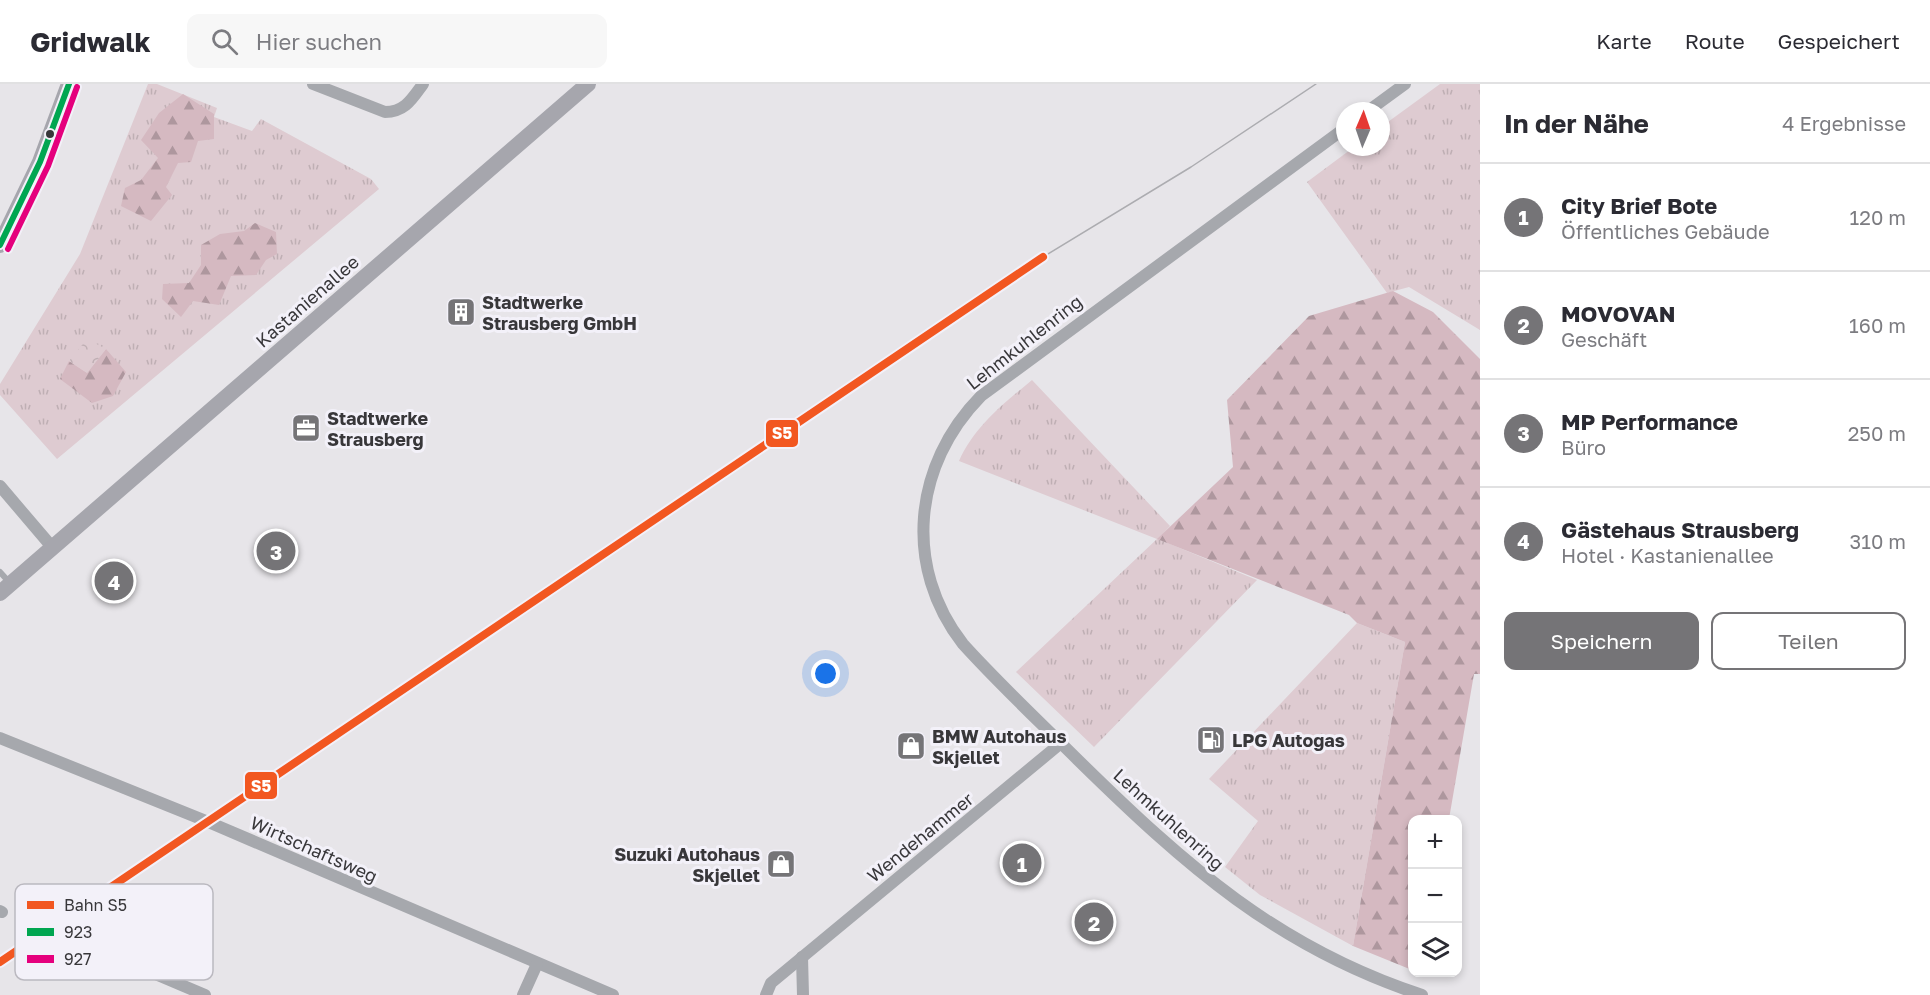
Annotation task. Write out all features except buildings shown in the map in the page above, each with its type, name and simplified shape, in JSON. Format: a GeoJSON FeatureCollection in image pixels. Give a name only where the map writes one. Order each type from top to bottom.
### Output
{"type":"FeatureCollection","features":[{"type":"Feature","properties":{"kind":"street"},"geometry":{"type":"LineString","coordinates":[[0,245],[40,162],[69,84]]}},
{"type":"Feature","properties":{"kind":"street"},"geometry":{"type":"LineString","coordinates":[[313,84],[385,112],[396,112],[407,105],[423,84]]}},
{"type":"Feature","properties":{"kind":"street","name":"Kastanienallee"},"geometry":{"type":"LineString","coordinates":[[3,583],[52,547],[588,84]]}},
{"type":"Feature","properties":{"kind":"street"},"geometry":{"type":"LineString","coordinates":[[1380,102],[1405,84]]}},
{"type":"Feature","properties":{"kind":"street","name":"Lehmkuhlenring"},"geometry":{"type":"LineString","coordinates":[[1336,135],[997,381],[967,410],[943,447],[923,505],[923,546],[931,587],[952,630],[963,644],[1061,743],[1172,849],[1237,902],[1305,946],[1340,963],[1422,995]]}},
{"type":"Feature","properties":{"kind":"street"},"geometry":{"type":"LineString","coordinates":[[0,486],[52,547]]}},
{"type":"Feature","properties":{"kind":"street","name":"Wirtschaftsweg"},"geometry":{"type":"LineString","coordinates":[[0,738],[206,821],[613,995]]}},
{"type":"Feature","properties":{"kind":"street","name":"Wendehammer"},"geometry":{"type":"LineString","coordinates":[[766,995],[771,983],[1061,743]]}},
{"type":"Feature","properties":{"kind":"street"},"geometry":{"type":"LineString","coordinates":[[802,957],[803,995]]}},
{"type":"Feature","properties":{"kind":"street"},"geometry":{"type":"LineString","coordinates":[[523,995],[537,964]]}},
{"type":"Feature","properties":{"kind":"street"},"geometry":{"type":"LineString","coordinates":[[170,980],[205,995]]}},
{"type":"Feature","properties":{"kind":"green space"},"geometry":{"type":"Polygon","coordinates":[[[148,84],[157,84],[217,108],[214,117],[252,131],[261,119],[371,179],[379,189],[57,459],[0,395],[0,384],[80,254],[148,84]]]}},
{"type":"Feature","properties":{"kind":"green space"},"geometry":{"type":"Polygon","coordinates":[[[1440,84],[1480,84],[1480,330],[1409,287],[1387,293],[1307,182],[1342,156],[1390,156],[1390,120],[1440,84]]]}},
{"type":"Feature","properties":{"kind":"green space"},"geometry":{"type":"Polygon","coordinates":[[[183,94],[214,114],[214,139],[198,141],[191,162],[178,163],[166,187],[172,195],[151,221],[121,206],[125,188],[141,180],[158,158],[141,140],[159,113],[183,94]]]}},
{"type":"Feature","properties":{"kind":"green space"},"geometry":{"type":"Polygon","coordinates":[[[255,223],[276,232],[277,254],[266,260],[256,275],[231,276],[219,305],[193,301],[181,317],[162,299],[163,284],[189,283],[201,265],[201,245],[220,234],[244,231],[255,223]]]}},
{"type":"Feature","properties":{"kind":"green space"},"geometry":{"type":"Polygon","coordinates":[[[1393,291],[1433,312],[1480,359],[1480,674],[1474,674],[1450,815],[1408,815],[1408,968],[1353,946],[1405,642],[1357,623],[1349,615],[1157,539],[1233,467],[1227,400],[1309,316],[1393,291]]]}},
{"type":"Feature","properties":{"kind":"green space"},"geometry":{"type":"Polygon","coordinates":[[[87,339],[106,349],[87,373],[69,361],[87,339]]]}},
{"type":"Feature","properties":{"kind":"green space"},"geometry":{"type":"Polygon","coordinates":[[[106,349],[126,372],[113,396],[92,403],[60,379],[69,361],[87,373],[106,349]]]}},
{"type":"Feature","properties":{"kind":"green space"},"geometry":{"type":"Polygon","coordinates":[[[1032,380],[1170,526],[1158,539],[1257,580],[1094,747],[1016,672],[1157,539],[959,461],[981,426],[1032,380]]]}},
{"type":"Feature","properties":{"kind":"green space"},"geometry":{"type":"Polygon","coordinates":[[[1357,623],[1405,642],[1353,946],[1260,895],[1225,867],[1258,821],[1209,779],[1357,623]]]}},
{"type":"Feature","properties":{"kind":"tram line"},"geometry":{"type":"LineString","coordinates":[[1043,257],[1191,167],[1316,84]]}},
{"type":"Feature","properties":{"kind":"rail line","name":"S5"},"geometry":{"type":"LineString","coordinates":[[115,884],[1043,257]]}},
{"type":"Feature","properties":{"kind":"rail line","name":"S5"},"geometry":{"type":"LineString","coordinates":[[0,962],[15,952]]}},
{"type":"Feature","properties":{"kind":"transit line","name":"923"},"geometry":{"type":"LineString","coordinates":[[0,245],[40,162],[69,84]]}},
{"type":"Feature","properties":{"kind":"transit line","name":"927"},"geometry":{"type":"LineString","coordinates":[[8,249],[48,166],[77,87]]}},
{"type":"Feature","properties":{"kind":"place","name":"Stadtwerke Strausberg GmbH"},"geometry":{"type":"Point","coordinates":[461,312]}},
{"type":"Feature","properties":{"kind":"place","name":"Stadtwerke Strausberg"},"geometry":{"type":"Point","coordinates":[306,428]}},
{"type":"Feature","properties":{"kind":"place","name":"MP Performance"},"geometry":{"type":"Point","coordinates":[276,551]}},
{"type":"Feature","properties":{"kind":"place","name":"Gästehaus Strausberg"},"geometry":{"type":"Point","coordinates":[114,581]}},
{"type":"Feature","properties":{"kind":"place","name":"LPG Autogas"},"geometry":{"type":"Point","coordinates":[1211,740]}},
{"type":"Feature","properties":{"kind":"place","name":"BMW Autohaus Skjellet"},"geometry":{"type":"Point","coordinates":[911,746]}},
{"type":"Feature","properties":{"kind":"place","name":"City Brief Bote"},"geometry":{"type":"Point","coordinates":[1022,863]}},
{"type":"Feature","properties":{"kind":"place","name":"Suzuki Autohaus Skjellet"},"geometry":{"type":"Point","coordinates":[781,864]}},
{"type":"Feature","properties":{"kind":"place","name":"MOVOVAN"},"geometry":{"type":"Point","coordinates":[1094,922]}}]}
